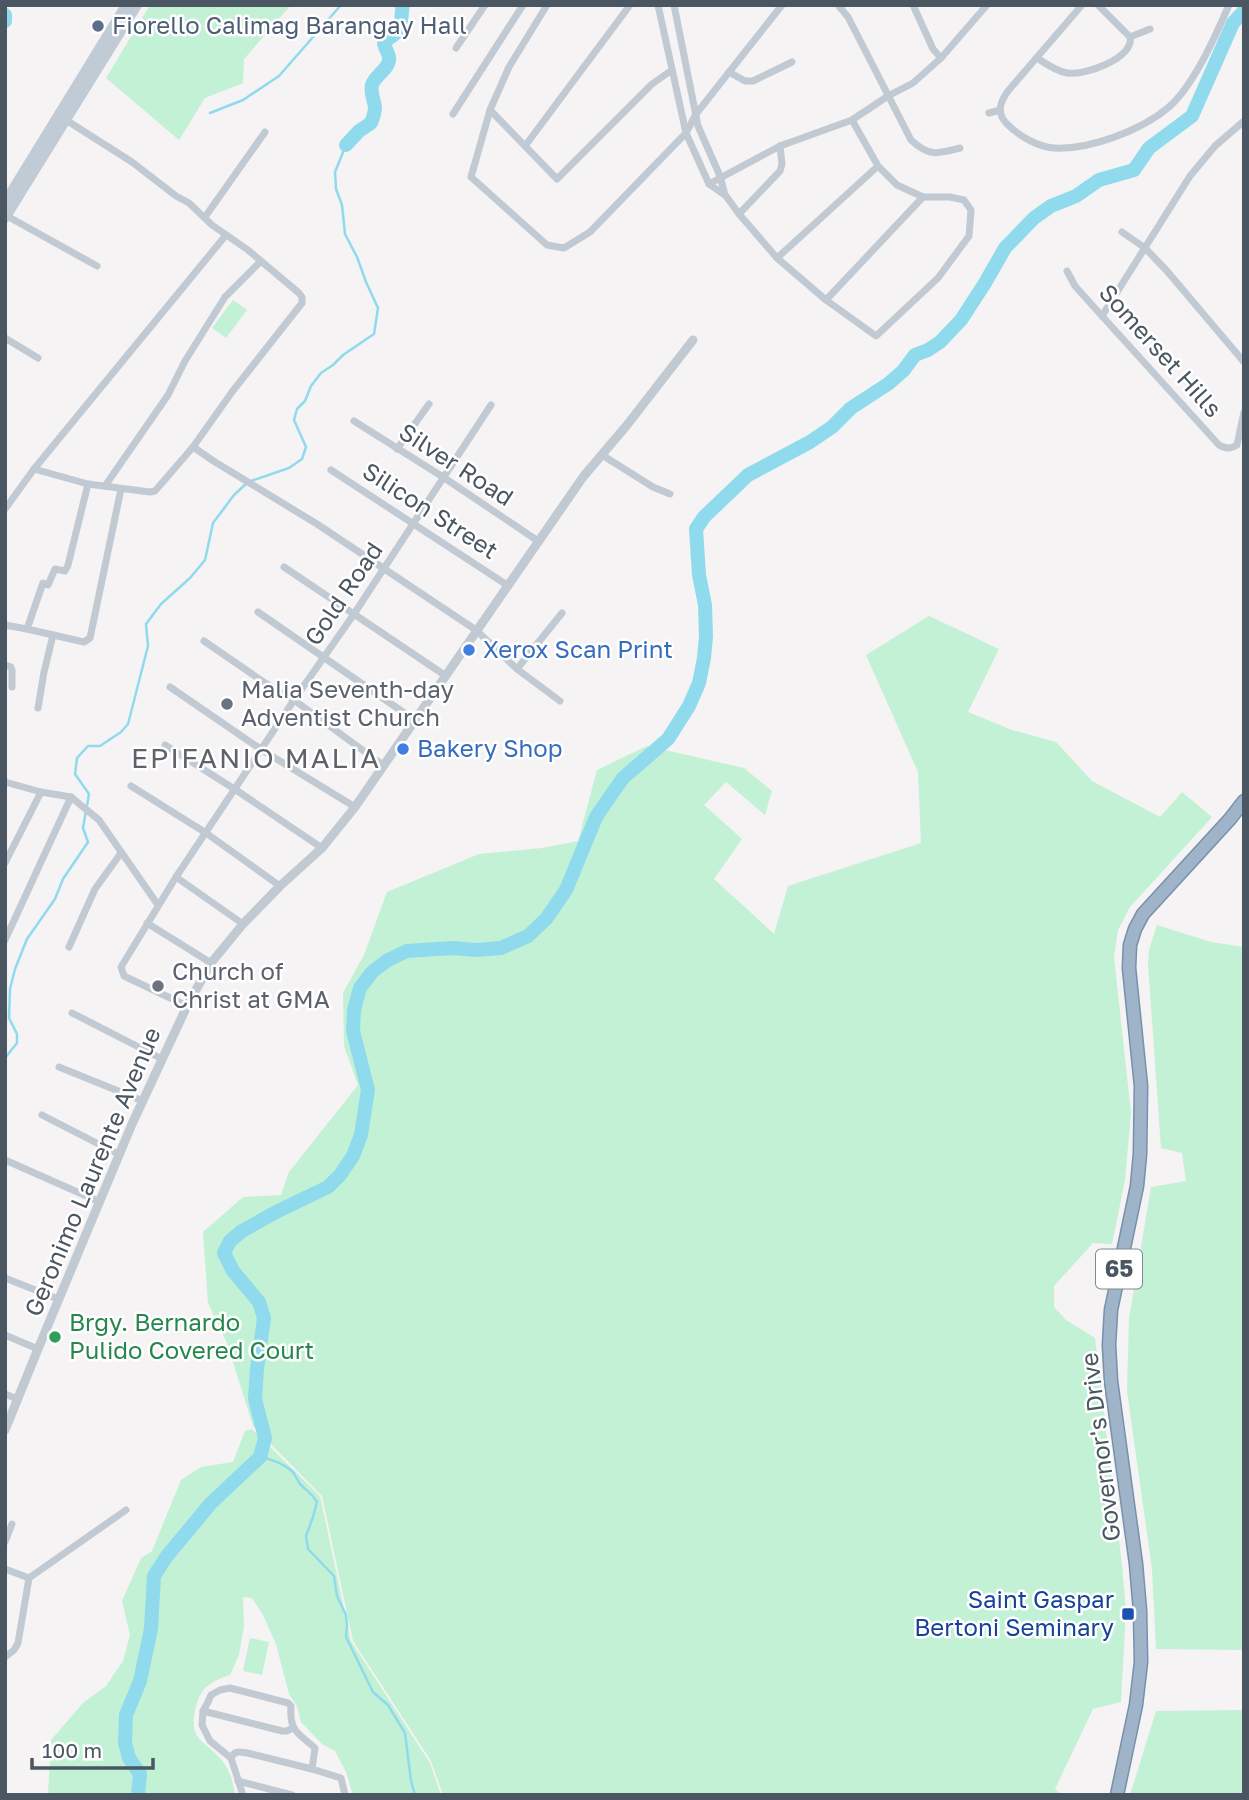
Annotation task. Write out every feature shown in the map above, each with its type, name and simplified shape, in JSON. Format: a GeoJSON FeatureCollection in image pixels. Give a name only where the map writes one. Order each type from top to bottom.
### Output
{"type":"FeatureCollection","features":[{"type":"Feature","properties":{"kind":"highway","name":"Governor's Drive"},"geometry":{"type":"LineString","coordinates":[[1117,1795],[1136,1705],[1141,1662],[1137,1570],[1111,1381],[1109,1345],[1111,1310],[1137,1186],[1140,1154],[1141,1086],[1129,968],[1130,945],[1143,914],[1244,802]]}},
{"type":"Feature","properties":{"kind":"main road"},"geometry":{"type":"LineString","coordinates":[[5,202],[126,5]]}},
{"type":"Feature","properties":{"kind":"main road"},"geometry":{"type":"LineString","coordinates":[[6,217],[137,5]]}},
{"type":"Feature","properties":{"kind":"street"},"geometry":{"type":"LineString","coordinates":[[456,48],[485,5]]}},
{"type":"Feature","properties":{"kind":"street"},"geometry":{"type":"LineString","coordinates":[[453,114],[523,5]]}},
{"type":"Feature","properties":{"kind":"street"},"geometry":{"type":"LineString","coordinates":[[547,5],[509,67],[490,110],[471,177],[547,244],[564,248],[590,232],[686,133],[696,114],[782,5]]}},
{"type":"Feature","properties":{"kind":"street"},"geometry":{"type":"LineString","coordinates":[[525,146],[630,5]]}},
{"type":"Feature","properties":{"kind":"street"},"geometry":{"type":"LineString","coordinates":[[658,5],[686,133],[709,184],[726,195]]}},
{"type":"Feature","properties":{"kind":"street"},"geometry":{"type":"LineString","coordinates":[[674,5],[698,126],[726,195],[777,258],[826,300],[876,337],[938,278],[970,236],[971,210],[964,200],[923,197],[897,185],[878,166],[852,120]]}},
{"type":"Feature","properties":{"kind":"street"},"geometry":{"type":"LineString","coordinates":[[838,5],[848,17],[911,140],[922,150],[937,154],[960,148]]}},
{"type":"Feature","properties":{"kind":"street"},"geometry":{"type":"LineString","coordinates":[[913,5],[933,49],[941,58]]}},
{"type":"Feature","properties":{"kind":"street"},"geometry":{"type":"LineString","coordinates":[[709,184],[780,146],[852,120],[913,83],[941,58],[987,5]]}},
{"type":"Feature","properties":{"kind":"street"},"geometry":{"type":"LineString","coordinates":[[1082,5],[1001,101],[1002,119],[1010,127],[1030,141],[1053,148],[1092,144],[1132,129],[1157,115],[1181,94],[1201,62],[1229,5]]}},
{"type":"Feature","properties":{"kind":"street"},"geometry":{"type":"LineString","coordinates":[[1037,58],[1064,73],[1084,72],[1106,64],[1124,53],[1129,48],[1130,37],[1098,5]]}},
{"type":"Feature","properties":{"kind":"street"},"geometry":{"type":"LineString","coordinates":[[1130,37],[1150,29]]}},
{"type":"Feature","properties":{"kind":"street"},"geometry":{"type":"LineString","coordinates":[[729,72],[745,81],[754,82],[792,62]]}},
{"type":"Feature","properties":{"kind":"street"},"geometry":{"type":"LineString","coordinates":[[490,110],[557,179],[652,84],[672,70]]}},
{"type":"Feature","properties":{"kind":"street"},"geometry":{"type":"LineString","coordinates":[[989,114],[1000,110]]}},
{"type":"Feature","properties":{"kind":"street"},"geometry":{"type":"LineString","coordinates":[[34,469],[88,484],[155,491],[193,447],[302,303],[299,293],[205,217],[132,162],[66,120]]}},
{"type":"Feature","properties":{"kind":"street"},"geometry":{"type":"LineString","coordinates":[[1102,316],[1204,157],[1244,121]]}},
{"type":"Feature","properties":{"kind":"street"},"geometry":{"type":"LineString","coordinates":[[205,217],[265,132]]}},
{"type":"Feature","properties":{"kind":"street"},"geometry":{"type":"LineString","coordinates":[[739,214],[780,172],[780,146]]}},
{"type":"Feature","properties":{"kind":"street"},"geometry":{"type":"LineString","coordinates":[[777,258],[878,166]]}},
{"type":"Feature","properties":{"kind":"street"},"geometry":{"type":"LineString","coordinates":[[826,300],[923,197]]}},
{"type":"Feature","properties":{"kind":"street"},"geometry":{"type":"LineString","coordinates":[[6,217],[97,266]]}},
{"type":"Feature","properties":{"kind":"street"},"geometry":{"type":"LineString","coordinates":[[1122,232],[1145,248],[1167,271],[1244,362]]}},
{"type":"Feature","properties":{"kind":"street"},"geometry":{"type":"LineString","coordinates":[[5,509],[34,469],[226,235]]}},
{"type":"Feature","properties":{"kind":"street"},"geometry":{"type":"LineString","coordinates":[[105,486],[168,395],[185,361],[225,297],[261,261]]}},
{"type":"Feature","properties":{"kind":"street","name":"Somerset Hills"},"geometry":{"type":"LineString","coordinates":[[1067,271],[1075,286],[1219,445],[1226,449],[1237,445],[1244,412]]}},
{"type":"Feature","properties":{"kind":"street"},"geometry":{"type":"LineString","coordinates":[[5,338],[38,358]]}},
{"type":"Feature","properties":{"kind":"street","name":"Geronimo Laurente Avenue"},"geometry":{"type":"LineString","coordinates":[[5,1430],[143,1101],[187,1006],[211,963],[243,924],[322,848],[355,807],[583,477],[693,341]]}},
{"type":"Feature","properties":{"kind":"street"},"geometry":{"type":"LineString","coordinates":[[397,449],[429,404]]}},
{"type":"Feature","properties":{"kind":"street","name":"Gold Road"},"geometry":{"type":"LineString","coordinates":[[147,923],[491,405]]}},
{"type":"Feature","properties":{"kind":"street","name":"Silver Road"},"geometry":{"type":"LineString","coordinates":[[354,422],[443,477],[538,541]]}},
{"type":"Feature","properties":{"kind":"street"},"geometry":{"type":"LineString","coordinates":[[193,447],[384,568],[476,630],[517,669],[560,701]]}},
{"type":"Feature","properties":{"kind":"street"},"geometry":{"type":"LineString","coordinates":[[602,454],[653,487],[670,494]]}},
{"type":"Feature","properties":{"kind":"street","name":"Silicon Street"},"geometry":{"type":"LineString","coordinates":[[331,470],[507,585]]}},
{"type":"Feature","properties":{"kind":"street"},"geometry":{"type":"LineString","coordinates":[[27,629],[43,583],[48,585],[55,569],[65,571],[68,565],[88,484]]}},
{"type":"Feature","properties":{"kind":"street"},"geometry":{"type":"LineString","coordinates":[[5,625],[85,642],[90,638],[121,489]]}},
{"type":"Feature","properties":{"kind":"street"},"geometry":{"type":"LineString","coordinates":[[284,566],[446,676]]}},
{"type":"Feature","properties":{"kind":"street"},"geometry":{"type":"LineString","coordinates":[[258,611],[416,720]]}},
{"type":"Feature","properties":{"kind":"street"},"geometry":{"type":"LineString","coordinates":[[517,669],[562,613]]}},
{"type":"Feature","properties":{"kind":"street"},"geometry":{"type":"LineString","coordinates":[[38,708],[53,635]]}},
{"type":"Feature","properties":{"kind":"street"},"geometry":{"type":"LineString","coordinates":[[204,641],[294,700],[383,765]]}},
{"type":"Feature","properties":{"kind":"street"},"geometry":{"type":"LineString","coordinates":[[5,665],[12,670],[12,687]]}},
{"type":"Feature","properties":{"kind":"street"},"geometry":{"type":"LineString","coordinates":[[170,687],[262,750],[355,807]]}},
{"type":"Feature","properties":{"kind":"street"},"geometry":{"type":"LineString","coordinates":[[165,746],[236,789],[322,848]]}},
{"type":"Feature","properties":{"kind":"street"},"geometry":{"type":"LineString","coordinates":[[5,782],[71,797],[99,820],[158,905]]}},
{"type":"Feature","properties":{"kind":"street"},"geometry":{"type":"LineString","coordinates":[[131,786],[206,833],[280,886]]}},
{"type":"Feature","properties":{"kind":"street"},"geometry":{"type":"LineString","coordinates":[[5,863],[41,792]]}},
{"type":"Feature","properties":{"kind":"street"},"geometry":{"type":"LineString","coordinates":[[5,940],[71,797]]}},
{"type":"Feature","properties":{"kind":"street"},"geometry":{"type":"LineString","coordinates":[[69,947],[95,889],[121,853]]}},
{"type":"Feature","properties":{"kind":"street"},"geometry":{"type":"LineString","coordinates":[[176,877],[243,924]]}},
{"type":"Feature","properties":{"kind":"street"},"geometry":{"type":"LineString","coordinates":[[187,1006],[124,976],[121,967],[147,923],[211,963]]}},
{"type":"Feature","properties":{"kind":"street"},"geometry":{"type":"LineString","coordinates":[[72,1013],[162,1059]]}},
{"type":"Feature","properties":{"kind":"street"},"geometry":{"type":"LineString","coordinates":[[59,1066],[143,1101]]}},
{"type":"Feature","properties":{"kind":"street"},"geometry":{"type":"LineString","coordinates":[[42,1115],[120,1154]]}},
{"type":"Feature","properties":{"kind":"street"},"geometry":{"type":"LineString","coordinates":[[5,1160],[100,1202]]}},
{"type":"Feature","properties":{"kind":"street"},"geometry":{"type":"LineString","coordinates":[[5,1278],[58,1299]]}},
{"type":"Feature","properties":{"kind":"street"},"geometry":{"type":"LineString","coordinates":[[5,1335],[37,1349]]}},
{"type":"Feature","properties":{"kind":"street"},"geometry":{"type":"LineString","coordinates":[[5,1394],[18,1399]]}},
{"type":"Feature","properties":{"kind":"street"},"geometry":{"type":"LineString","coordinates":[[7,1655],[18,1643],[29,1578],[126,1510]]}},
{"type":"Feature","properties":{"kind":"street"},"geometry":{"type":"LineString","coordinates":[[5,1542],[12,1524]]}},
{"type":"Feature","properties":{"kind":"street"},"geometry":{"type":"LineString","coordinates":[[5,1569],[29,1578]]}},
{"type":"Feature","properties":{"kind":"street"},"geometry":{"type":"LineString","coordinates":[[243,1795],[231,1758],[210,1741],[202,1725],[204,1711],[211,1695],[220,1690],[230,1688],[288,1703],[291,1706],[292,1728],[316,1748],[312,1769]]}},
{"type":"Feature","properties":{"kind":"street"},"geometry":{"type":"LineString","coordinates":[[204,1711],[282,1731],[292,1728]]}},
{"type":"Feature","properties":{"kind":"street"},"geometry":{"type":"LineString","coordinates":[[231,1758],[237,1751],[341,1778],[345,1795]]}},
{"type":"Feature","properties":{"kind":"street"},"geometry":{"type":"LineString","coordinates":[[239,1781],[292,1795]]}},
{"type":"Feature","properties":{"kind":"green space"},"geometry":{"type":"Polygon","coordinates":[[[150,5],[291,5],[244,59],[243,83],[205,98],[179,140],[106,78],[150,5]]]}},
{"type":"Feature","properties":{"kind":"green space"},"geometry":{"type":"Polygon","coordinates":[[[233,300],[247,310],[226,338],[212,328],[233,300]]]}},
{"type":"Feature","properties":{"kind":"green space"},"geometry":{"type":"Polygon","coordinates":[[[929,616],[999,649],[968,712],[1012,730],[1056,742],[1092,781],[1160,817],[1182,792],[1212,817],[1130,907],[1118,930],[1114,957],[1131,1113],[1125,1180],[1112,1244],[1093,1243],[1054,1286],[1054,1307],[1066,1320],[1095,1338],[1126,1611],[1121,1702],[1093,1709],[1055,1789],[1062,1795],[443,1795],[431,1761],[353,1641],[322,1496],[253,1426],[227,1343],[208,1303],[203,1232],[243,1197],[281,1195],[289,1172],[358,1085],[344,1046],[343,993],[364,955],[387,892],[479,854],[542,848],[578,841],[597,770],[647,746],[744,768],[772,791],[765,815],[726,782],[704,805],[742,839],[714,879],[774,934],[788,886],[921,843],[918,772],[866,655],[929,616]]]}},
{"type":"Feature","properties":{"kind":"green space"},"geometry":{"type":"Polygon","coordinates":[[[1157,925],[1211,942],[1244,947],[1244,1650],[1156,1649],[1152,1569],[1127,1391],[1129,1319],[1151,1187],[1186,1181],[1182,1153],[1161,1148],[1148,965],[1149,950],[1157,925]]]}},
{"type":"Feature","properties":{"kind":"green space"},"geometry":{"type":"Polygon","coordinates":[[[252,1429],[320,1496],[351,1641],[430,1763],[441,1795],[353,1795],[346,1772],[335,1751],[322,1744],[301,1722],[297,1706],[289,1694],[276,1644],[263,1615],[252,1598],[243,1597],[244,1626],[239,1655],[230,1675],[214,1681],[204,1689],[194,1719],[198,1737],[226,1766],[235,1795],[48,1795],[51,1740],[83,1703],[106,1686],[123,1661],[130,1635],[122,1601],[141,1558],[152,1551],[181,1480],[201,1467],[233,1462],[245,1431],[252,1429]]]}},
{"type":"Feature","properties":{"kind":"green space"},"geometry":{"type":"Polygon","coordinates":[[[250,1638],[269,1642],[262,1675],[243,1671],[250,1638]]]}},
{"type":"Feature","properties":{"kind":"green space"},"geometry":{"type":"Polygon","coordinates":[[[1244,1710],[1244,1795],[1130,1795],[1156,1711],[1244,1710]]]}},
{"type":"Feature","properties":{"kind":"waterway"},"geometry":{"type":"LineString","coordinates":[[210,113],[243,100],[279,76],[341,5]]}},
{"type":"Feature","properties":{"kind":"waterway"},"geometry":{"type":"LineString","coordinates":[[346,145],[371,123],[375,107],[372,85],[388,65],[389,57],[384,42],[399,30],[403,5]]}},
{"type":"Feature","properties":{"kind":"waterway"},"geometry":{"type":"LineString","coordinates":[[138,1795],[140,1774],[129,1758],[125,1743],[126,1715],[140,1681],[151,1629],[154,1576],[211,1503],[260,1457],[265,1438],[255,1399],[264,1318],[259,1302],[233,1271],[224,1253],[230,1241],[242,1231],[328,1187],[353,1156],[361,1135],[368,1090],[353,1031],[354,1010],[360,988],[372,972],[407,951],[501,948],[528,936],[546,919],[566,890],[596,817],[623,778],[668,739],[689,706],[699,683],[706,636],[696,529],[704,517],[748,475],[810,442],[832,427],[851,408],[903,371],[915,355],[940,342],[961,320],[1005,248],[1034,218],[1051,206],[1076,196],[1099,180],[1134,170],[1149,148],[1192,116],[1233,23],[1244,11]]}},
{"type":"Feature","properties":{"kind":"waterway"},"geometry":{"type":"LineString","coordinates":[[5,15],[5,21]]}},
{"type":"Feature","properties":{"kind":"waterway"},"geometry":{"type":"LineString","coordinates":[[5,1058],[17,1043],[17,1034],[9,1018],[10,989],[15,969],[27,939],[55,899],[63,879],[88,842],[83,828],[89,794],[75,774],[77,758],[88,746],[100,746],[128,724],[148,646],[146,624],[161,604],[190,578],[205,560],[213,523],[234,495],[248,482],[289,468],[302,459],[306,447],[294,420],[297,409],[305,401],[311,386],[321,373],[374,334],[378,308],[345,234],[342,205],[336,189],[335,172],[346,145]]}},
{"type":"Feature","properties":{"kind":"waterway"},"geometry":{"type":"LineString","coordinates":[[260,1457],[277,1462],[292,1471],[317,1502],[306,1536],[308,1549],[334,1576],[337,1596],[346,1615],[346,1637],[373,1692],[388,1705],[405,1733],[415,1795]]}},
{"type":"Feature","properties":{"kind":"place","name":"Fiorello Calimag Barangay Hall"},"geometry":{"type":"Point","coordinates":[98,26]}},
{"type":"Feature","properties":{"kind":"place","name":"Xerox Scan Print"},"geometry":{"type":"Point","coordinates":[469,650]}},
{"type":"Feature","properties":{"kind":"place","name":"Malia Seventh-day Adventist Church"},"geometry":{"type":"Point","coordinates":[227,704]}},
{"type":"Feature","properties":{"kind":"place","name":"Bakery Shop"},"geometry":{"type":"Point","coordinates":[403,749]}},
{"type":"Feature","properties":{"kind":"place","name":"Church of Christ at GMA"},"geometry":{"type":"Point","coordinates":[158,986]}},
{"type":"Feature","properties":{"kind":"place","name":"Brgy. Bernardo Pulido Covered Court"},"geometry":{"type":"Point","coordinates":[55,1337]}},
{"type":"Feature","properties":{"kind":"place","name":"Saint Gaspar Bertoni Seminary"},"geometry":{"type":"Point","coordinates":[1128,1614]}},
{"type":"Feature","properties":{"kind":"district","name":"EPIFANIO MALIA"},"geometry":{"type":"Point","coordinates":[256,758]}}]}
